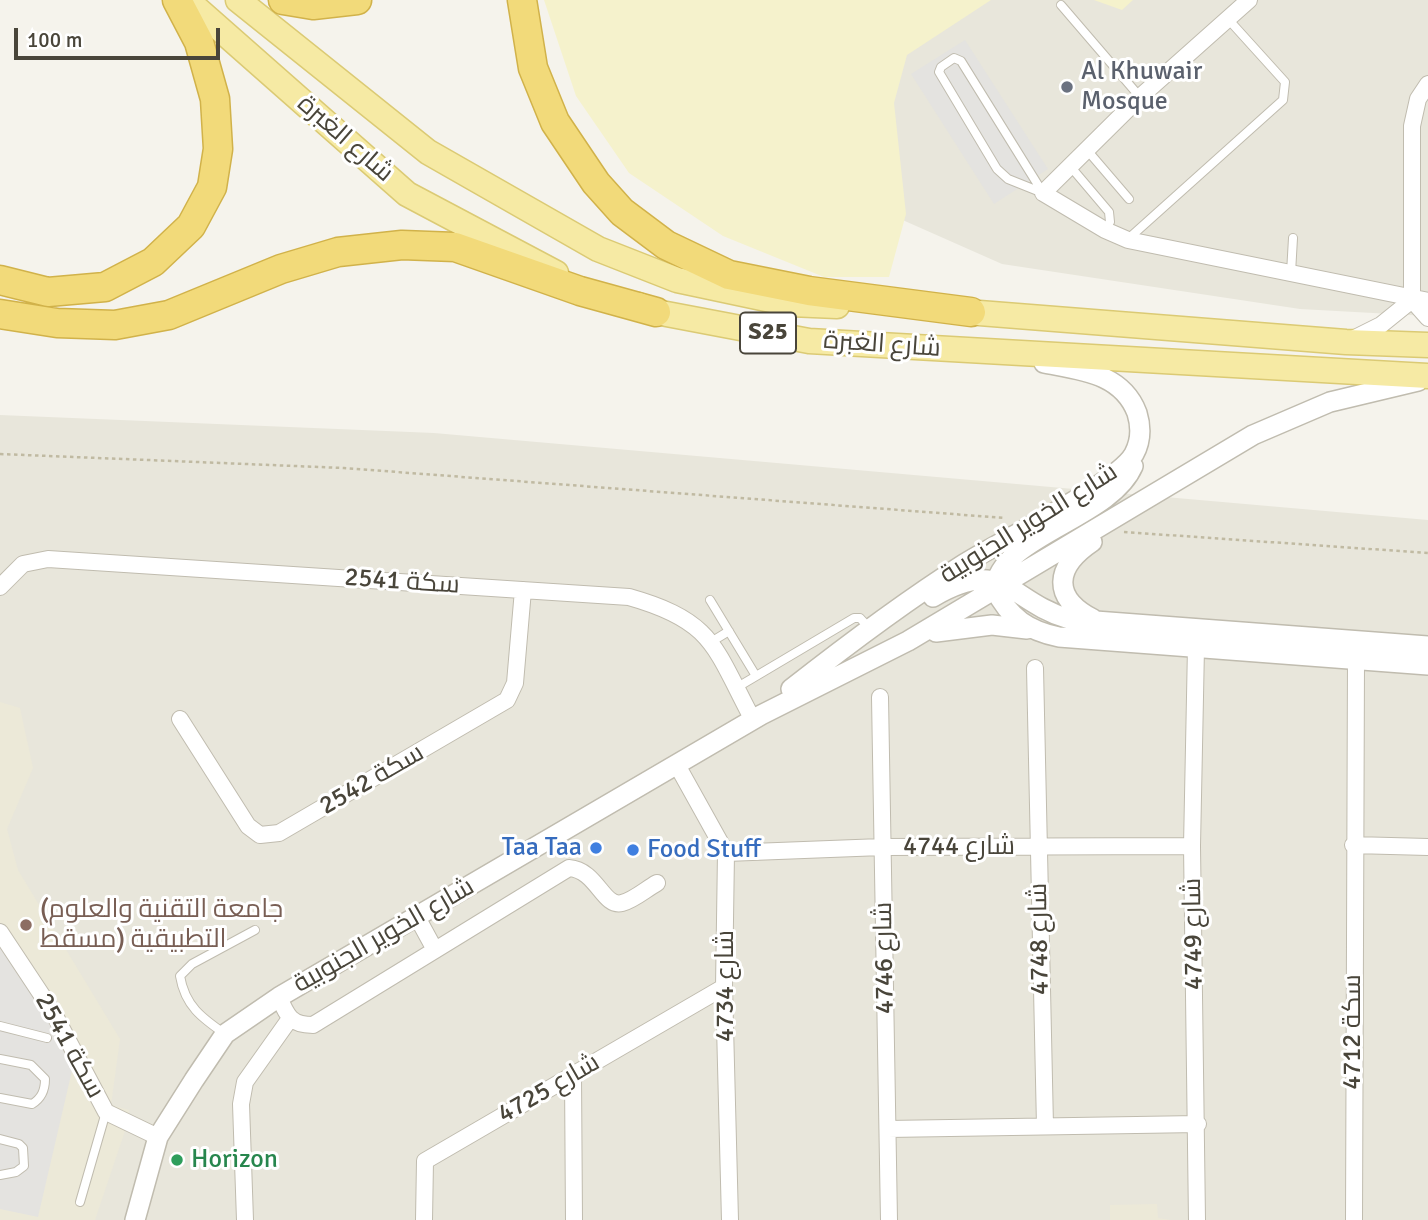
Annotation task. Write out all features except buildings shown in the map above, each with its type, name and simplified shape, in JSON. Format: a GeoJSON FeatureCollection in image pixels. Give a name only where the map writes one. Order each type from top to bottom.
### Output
{"type":"FeatureCollection","features":[{"type":"Feature","properties":{"kind":"highway"},"geometry":{"type":"LineString","coordinates":[[0,279],[48,292],[105,287],[153,262],[191,226],[212,187],[218,149],[215,99],[199,42],[177,0]]}},
{"type":"Feature","properties":{"kind":"highway"},"geometry":{"type":"LineString","coordinates":[[283,0],[313,5],[357,0]]}},
{"type":"Feature","properties":{"kind":"highway"},"geometry":{"type":"LineString","coordinates":[[522,0],[533,68],[555,122],[596,183],[622,212],[666,245],[729,275],[809,291],[971,312]]}},
{"type":"Feature","properties":{"kind":"highway"},"geometry":{"type":"LineString","coordinates":[[0,314],[57,323],[115,325],[169,315],[281,269],[338,252],[402,244],[455,247],[580,290],[656,312]]}},
{"type":"Feature","properties":{"kind":"main road","name":"شارع الغبرة"},"geometry":{"type":"LineString","coordinates":[[187,0],[407,194],[560,275],[656,312],[809,341],[1428,377]]}},
{"type":"Feature","properties":{"kind":"main road","name":"شارع الغبرة"},"geometry":{"type":"LineString","coordinates":[[238,0],[428,152],[597,249],[677,280],[790,304],[971,312],[1346,342],[1428,345]]}},
{"type":"Feature","properties":{"kind":"street"},"geometry":{"type":"LineString","coordinates":[[1249,0],[1140,97],[1043,193],[1105,230],[1128,240],[1420,301]]}},
{"type":"Feature","properties":{"kind":"street"},"geometry":{"type":"LineString","coordinates":[[1428,84],[1418,99],[1412,126],[1420,301],[1428,318]]}},
{"type":"Feature","properties":{"kind":"street"},"geometry":{"type":"LineString","coordinates":[[1346,342],[1420,301]]}},
{"type":"Feature","properties":{"kind":"street","name":"شارع الخوير الجنوبية"},"geometry":{"type":"LineString","coordinates":[[757,718],[869,628],[963,565],[1095,487],[1134,454],[1141,429],[1138,415],[1126,393],[1117,384],[1090,372],[997,353]]}},
{"type":"Feature","properties":{"kind":"street","name":"شارع الخوير الجنوبية"},"geometry":{"type":"LineString","coordinates":[[135,1220],[158,1137],[225,1034],[279,998],[757,718],[908,641],[998,584],[1204,463],[1302,411],[1428,377]]}},
{"type":"Feature","properties":{"kind":"street"},"geometry":{"type":"LineString","coordinates":[[814,673],[944,591],[969,581],[998,584],[1007,563],[1024,548],[1079,516],[1117,489],[1129,474],[1134,454]]}},
{"type":"Feature","properties":{"kind":"street"},"geometry":{"type":"LineString","coordinates":[[1107,623],[1092,619],[1068,602],[1063,588],[1063,575],[1070,561],[1082,549],[1184,482],[1204,463]]}},
{"type":"Feature","properties":{"kind":"street","name":"سكة 2541"},"geometry":{"type":"LineString","coordinates":[[0,587],[23,564],[48,559],[629,597],[684,617],[711,642],[736,688],[757,718]]}},
{"type":"Feature","properties":{"kind":"street","name":"شارع الخوير الجنوبية"},"geometry":{"type":"LineString","coordinates":[[998,584],[1058,616],[1107,623],[1428,646]]}},
{"type":"Feature","properties":{"kind":"street","name":"شارع الخوير الجنوبية"},"geometry":{"type":"LineString","coordinates":[[998,584],[1012,615],[1035,631],[1059,637],[1428,665]]}},
{"type":"Feature","properties":{"kind":"street","name":"سكة 2542"},"geometry":{"type":"LineString","coordinates":[[180,719],[248,826],[260,835],[279,833],[508,699],[515,683],[523,590]]}},
{"type":"Feature","properties":{"kind":"street"},"geometry":{"type":"LineString","coordinates":[[908,641],[971,625],[1014,626],[1035,631]]}},
{"type":"Feature","properties":{"kind":"street","name":"4749 شارع"},"geometry":{"type":"LineString","coordinates":[[1196,647],[1192,846],[1198,1124],[1197,1220]]}},
{"type":"Feature","properties":{"kind":"street","name":"سكة 4712"},"geometry":{"type":"LineString","coordinates":[[1354,1220],[1353,845],[1356,660]]}},
{"type":"Feature","properties":{"kind":"street","name":"4748 شارع"},"geometry":{"type":"LineString","coordinates":[[1035,668],[1045,1126]]}},
{"type":"Feature","properties":{"kind":"street","name":"4746 شارع"},"geometry":{"type":"LineString","coordinates":[[880,697],[889,1220]]}},
{"type":"Feature","properties":{"kind":"street","name":"4734 شارع"},"geometry":{"type":"LineString","coordinates":[[677,765],[726,853],[724,987],[730,1220]]}},
{"type":"Feature","properties":{"kind":"street"},"geometry":{"type":"LineString","coordinates":[[1353,845],[1428,847]]}},
{"type":"Feature","properties":{"kind":"street","name":"4744 شارع"},"geometry":{"type":"LineString","coordinates":[[726,853],[882,847],[1192,846]]}},
{"type":"Feature","properties":{"kind":"street"},"geometry":{"type":"LineString","coordinates":[[279,998],[289,1020],[299,1025],[313,1025],[569,868],[580,869],[589,874],[608,899],[616,903],[624,903],[657,883]]}},
{"type":"Feature","properties":{"kind":"street"},"geometry":{"type":"LineString","coordinates":[[417,917],[435,950]]}},
{"type":"Feature","properties":{"kind":"street","name":"سكة 2541"},"geometry":{"type":"LineString","coordinates":[[0,932],[52,1012],[106,1112],[158,1137]]}},
{"type":"Feature","properties":{"kind":"street","name":"4725 شارع"},"geometry":{"type":"LineString","coordinates":[[424,1220],[425,1161],[724,987]]}},
{"type":"Feature","properties":{"kind":"street"},"geometry":{"type":"LineString","coordinates":[[245,1220],[241,1104],[245,1082],[289,1020]]}},
{"type":"Feature","properties":{"kind":"street"},"geometry":{"type":"LineString","coordinates":[[573,1076],[574,1220]]}},
{"type":"Feature","properties":{"kind":"street"},"geometry":{"type":"LineString","coordinates":[[888,1129],[1198,1124]]}},
{"type":"Feature","properties":{"kind":"lane"},"geometry":{"type":"LineString","coordinates":[[1060,5],[1140,97]]}},
{"type":"Feature","properties":{"kind":"lane"},"geometry":{"type":"LineString","coordinates":[[1128,240],[1283,100],[1285,82],[1228,19]]}},
{"type":"Feature","properties":{"kind":"lane"},"geometry":{"type":"LineString","coordinates":[[954,58],[961,61],[1043,193],[1002,175],[940,75],[940,67],[954,58]]}},
{"type":"Feature","properties":{"kind":"lane"},"geometry":{"type":"LineString","coordinates":[[1087,150],[1129,199]]}},
{"type":"Feature","properties":{"kind":"lane"},"geometry":{"type":"LineString","coordinates":[[1070,166],[1110,212],[1110,222],[1105,230]]}},
{"type":"Feature","properties":{"kind":"lane"},"geometry":{"type":"LineString","coordinates":[[1290,275],[1293,238]]}},
{"type":"Feature","properties":{"kind":"lane"},"geometry":{"type":"LineString","coordinates":[[710,600],[757,676]]}},
{"type":"Feature","properties":{"kind":"lane"},"geometry":{"type":"LineString","coordinates":[[736,688],[854,618],[860,618],[869,628]]}},
{"type":"Feature","properties":{"kind":"lane"},"geometry":{"type":"LineString","coordinates":[[711,642],[729,631]]}},
{"type":"Feature","properties":{"kind":"lane"},"geometry":{"type":"LineString","coordinates":[[225,1034],[195,1013],[182,990],[180,976],[192,964],[255,930]]}},
{"type":"Feature","properties":{"kind":"lane"},"geometry":{"type":"LineString","coordinates":[[0,1026],[47,1038]]}},
{"type":"Feature","properties":{"kind":"lane"},"geometry":{"type":"LineString","coordinates":[[0,1059],[32,1065],[41,1074],[45,1086],[41,1096],[32,1104],[0,1098]]}},
{"type":"Feature","properties":{"kind":"lane"},"geometry":{"type":"LineString","coordinates":[[80,1202],[106,1112]]}},
{"type":"Feature","properties":{"kind":"lane"},"geometry":{"type":"LineString","coordinates":[[0,1139],[19,1144],[26,1158],[24,1166],[16,1172],[0,1175]]}},
{"type":"Feature","properties":{"kind":"path"},"geometry":{"type":"LineString","coordinates":[[0,454],[344,468],[1004,518]]}},
{"type":"Feature","properties":{"kind":"path"},"geometry":{"type":"LineString","coordinates":[[1114,535],[1138,533],[1428,553]]}},
{"type":"Feature","properties":{"kind":"shaded area"},"geometry":{"type":"Polygon","coordinates":[[[943,0],[1428,0],[1428,316],[1300,309],[1002,264],[828,187],[859,52],[943,0]]]}},
{"type":"Feature","properties":{"kind":"shaded area"},"geometry":{"type":"Polygon","coordinates":[[[965,40],[1048,169],[994,204],[911,74],[965,40]]]}},
{"type":"Feature","properties":{"kind":"shaded area"},"geometry":{"type":"Polygon","coordinates":[[[0,415],[434,433],[1428,520],[1428,1220],[0,1220],[0,415]]]}},
{"type":"Feature","properties":{"kind":"shaded area","name":"(جامعة التقنية والعلوم التطبيقية (مسقط"},"geometry":{"type":"Polygon","coordinates":[[[0,702],[20,708],[33,768],[7,829],[18,870],[120,1039],[111,1105],[129,1110],[128,1122],[95,1220],[0,1220],[0,702]]]}},
{"type":"Feature","properties":{"kind":"shaded area"},"geometry":{"type":"Polygon","coordinates":[[[0,939],[74,1062],[38,1217],[0,1209],[0,939]]]}},
{"type":"Feature","properties":{"kind":"shaded area"},"geometry":{"type":"Polygon","coordinates":[[[1157,1204],[1158,1218],[1171,1220],[1110,1220],[1110,1205],[1157,1204]]]}},
{"type":"Feature","properties":{"kind":"sand"},"geometry":{"type":"Polygon","coordinates":[[[544,0],[991,0],[907,55],[894,103],[906,214],[889,277],[824,277],[723,236],[629,173],[576,96],[544,0]]]}},
{"type":"Feature","properties":{"kind":"sand"},"geometry":{"type":"Polygon","coordinates":[[[1094,0],[1133,0],[1122,10],[1094,0]]]}},
{"type":"Feature","properties":{"kind":"place","name":"Al Khuwair Mosque"},"geometry":{"type":"Point","coordinates":[1067,87]}},
{"type":"Feature","properties":{"kind":"place","name":"Taa Taa"},"geometry":{"type":"Point","coordinates":[596,848]}},
{"type":"Feature","properties":{"kind":"place","name":"Food Stuff"},"geometry":{"type":"Point","coordinates":[633,850]}},
{"type":"Feature","properties":{"kind":"place","name":"(جامعة التقنية والعلوم التطبيقية (مسقط"},"geometry":{"type":"Point","coordinates":[26,925]}},
{"type":"Feature","properties":{"kind":"place","name":"Horizon"},"geometry":{"type":"Point","coordinates":[177,1160]}}]}
